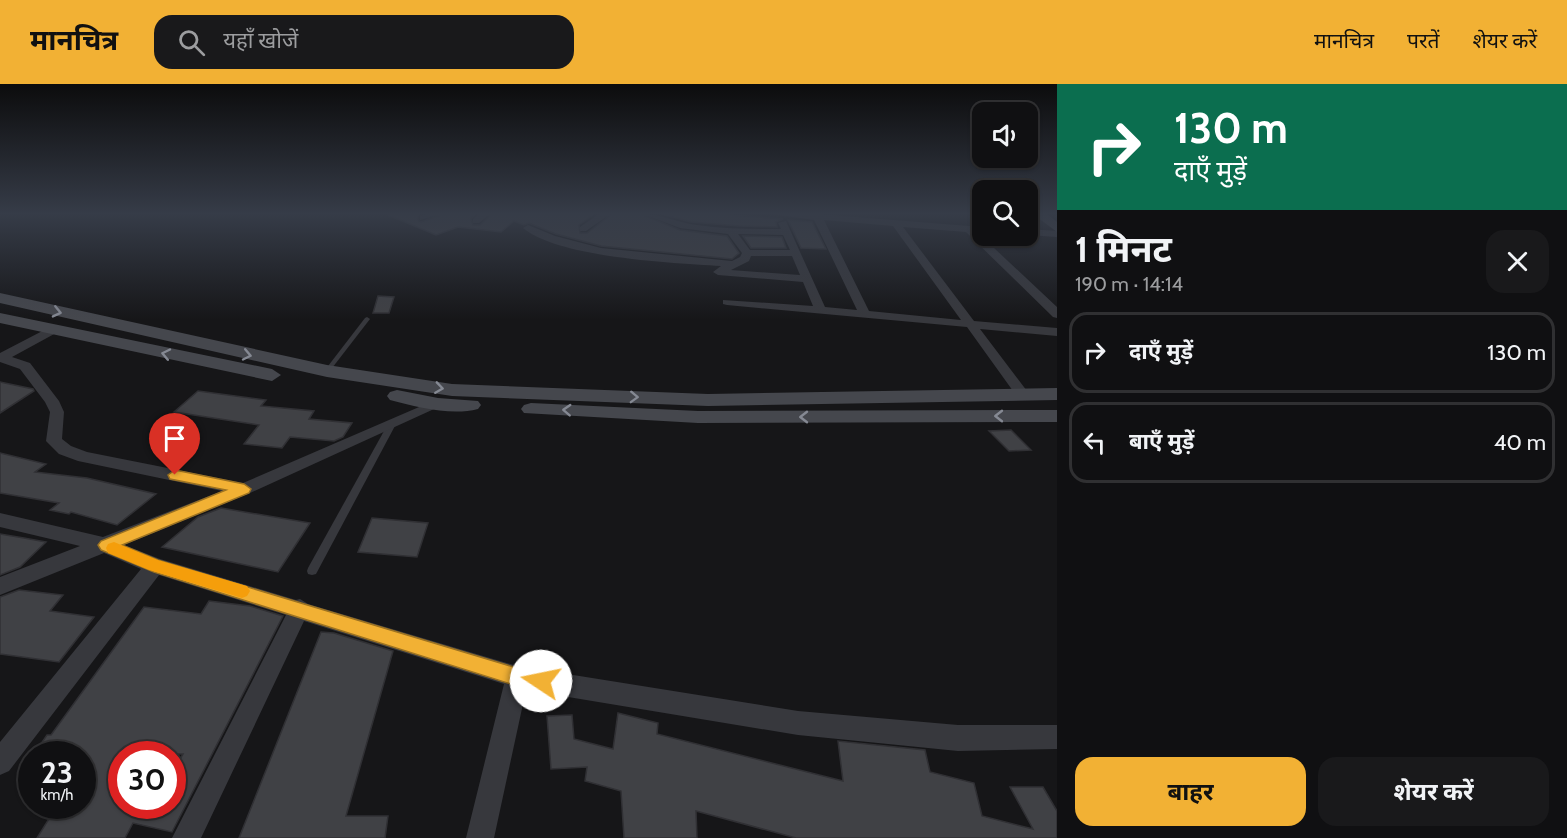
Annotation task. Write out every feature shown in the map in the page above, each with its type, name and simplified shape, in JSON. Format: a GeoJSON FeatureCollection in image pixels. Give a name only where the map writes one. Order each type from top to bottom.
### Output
{"type":"FeatureCollection","features":[{"type":"Feature","properties":{"kind":"main road"},"geometry":{"type":"LineString","coordinates":[[0,298],[327,371],[452,390],[708,400],[1057,394]]}},
{"type":"Feature","properties":{"kind":"main road"},"geometry":{"type":"LineString","coordinates":[[0,318],[224,366],[438,404],[698,417],[1057,416]]}},
{"type":"Feature","properties":{"kind":"street"},"geometry":{"type":"LineString","coordinates":[[594,249],[729,264]]}},
{"type":"Feature","properties":{"kind":"street"},"geometry":{"type":"LineString","coordinates":[[744,249],[747,253]]}},
{"type":"Feature","properties":{"kind":"street"},"geometry":{"type":"LineString","coordinates":[[795,249],[821,310]]}},
{"type":"Feature","properties":{"kind":"street"},"geometry":{"type":"LineString","coordinates":[[833,249],[865,315]]}},
{"type":"Feature","properties":{"kind":"street"},"geometry":{"type":"LineString","coordinates":[[916,249],[1023,395]]}},
{"type":"Feature","properties":{"kind":"street"},"geometry":{"type":"LineString","coordinates":[[990,249],[1057,315]]}},
{"type":"Feature","properties":{"kind":"street"},"geometry":{"type":"LineString","coordinates":[[747,253],[796,253]]}},
{"type":"Feature","properties":{"kind":"street"},"geometry":{"type":"LineString","coordinates":[[747,253],[745,259],[729,264],[718,272],[806,279]]}},
{"type":"Feature","properties":{"kind":"street"},"geometry":{"type":"LineString","coordinates":[[727,302],[1057,332]]}},
{"type":"Feature","properties":{"kind":"street"},"geometry":{"type":"LineString","coordinates":[[0,358],[52,330]]}},
{"type":"Feature","properties":{"kind":"street"},"geometry":{"type":"LineString","coordinates":[[0,358],[25,366],[52,401],[57,412],[54,441],[64,450],[84,457],[244,489]]}},
{"type":"Feature","properties":{"kind":"street"},"geometry":{"type":"LineString","coordinates":[[0,586],[244,489],[438,404]]}},
{"type":"Feature","properties":{"kind":"street"},"geometry":{"type":"LineString","coordinates":[[0,520],[106,545],[154,566],[300,608],[517,677],[798,723],[958,738],[1057,737]]}},
{"type":"Feature","properties":{"kind":"street"},"geometry":{"type":"LineString","coordinates":[[0,762],[154,566]]}},
{"type":"Feature","properties":{"kind":"street"},"geometry":{"type":"LineString","coordinates":[[186,838],[300,608]]}},
{"type":"Feature","properties":{"kind":"street"},"geometry":{"type":"LineString","coordinates":[[480,838],[517,677]]}},
{"type":"Feature","properties":{"kind":"lane"},"geometry":{"type":"LineString","coordinates":[[327,371],[367,319]]}},
{"type":"Feature","properties":{"kind":"lane"},"geometry":{"type":"LineString","coordinates":[[312,570],[392,424]]}},
{"type":"Feature","properties":{"kind":"building"},"geometry":{"type":"Polygon","coordinates":[[[633,249],[736,249],[739,253],[732,259],[633,249]]]}},
{"type":"Feature","properties":{"kind":"building"},"geometry":{"type":"Polygon","coordinates":[[[378,296],[394,297],[389,313],[373,313],[378,296]]]}},
{"type":"Feature","properties":{"kind":"building"},"geometry":{"type":"Polygon","coordinates":[[[0,382],[33,389],[34,391],[0,413],[0,382]]]}},
{"type":"Feature","properties":{"kind":"building"},"geometry":{"type":"Polygon","coordinates":[[[198,391],[266,400],[261,406],[314,411],[309,419],[352,423],[343,437],[334,441],[290,437],[282,448],[244,444],[259,425],[174,412],[198,391]]]}},
{"type":"Feature","properties":{"kind":"building"},"geometry":{"type":"Polygon","coordinates":[[[1011,430],[1031,450],[1009,451],[989,431],[1011,430]]]}},
{"type":"Feature","properties":{"kind":"building"},"geometry":{"type":"Polygon","coordinates":[[[0,453],[46,464],[35,472],[87,478],[156,494],[117,525],[71,512],[69,514],[50,510],[59,503],[0,493],[0,453]]]}},
{"type":"Feature","properties":{"kind":"building"},"geometry":{"type":"Polygon","coordinates":[[[221,508],[310,523],[278,572],[162,547],[198,517],[221,508]]]}},
{"type":"Feature","properties":{"kind":"building"},"geometry":{"type":"Polygon","coordinates":[[[372,518],[428,523],[417,557],[358,552],[372,518]]]}},
{"type":"Feature","properties":{"kind":"building"},"geometry":{"type":"Polygon","coordinates":[[[0,534],[46,542],[20,567],[0,575],[0,534]]]}},
{"type":"Feature","properties":{"kind":"building"},"geometry":{"type":"Polygon","coordinates":[[[19,590],[63,595],[50,611],[94,617],[59,662],[0,654],[0,597],[19,590]]]}},
{"type":"Feature","properties":{"kind":"building"},"geometry":{"type":"Polygon","coordinates":[[[209,601],[250,606],[283,616],[186,805],[186,741],[108,741],[108,819],[179,819],[172,832],[133,823],[125,838],[37,838],[49,819],[96,819],[96,741],[43,741],[47,735],[51,735],[144,607],[201,614],[209,601]]]}},
{"type":"Feature","properties":{"kind":"building"},"geometry":{"type":"Polygon","coordinates":[[[321,632],[334,633],[393,651],[346,816],[388,816],[385,838],[239,838],[321,632]]]}},
{"type":"Feature","properties":{"kind":"building"},"geometry":{"type":"Polygon","coordinates":[[[618,713],[658,723],[657,734],[843,781],[838,741],[925,750],[930,772],[974,783],[982,816],[1033,829],[1010,787],[1043,787],[1057,811],[1057,838],[796,838],[696,811],[697,838],[624,838],[621,791],[585,781],[587,767],[551,769],[547,716],[572,715],[574,739],[613,749],[618,713]]]}},
{"type":"Feature","properties":{"kind":"slow traffic"},"geometry":{"type":"LineString","coordinates":[[114,548],[154,566],[242,591]]}},
{"type":"Feature","properties":{"kind":"route"},"geometry":{"type":"LineString","coordinates":[[175,475],[244,489],[106,545],[154,566],[253,594],[517,677],[541,681]]}}]}
